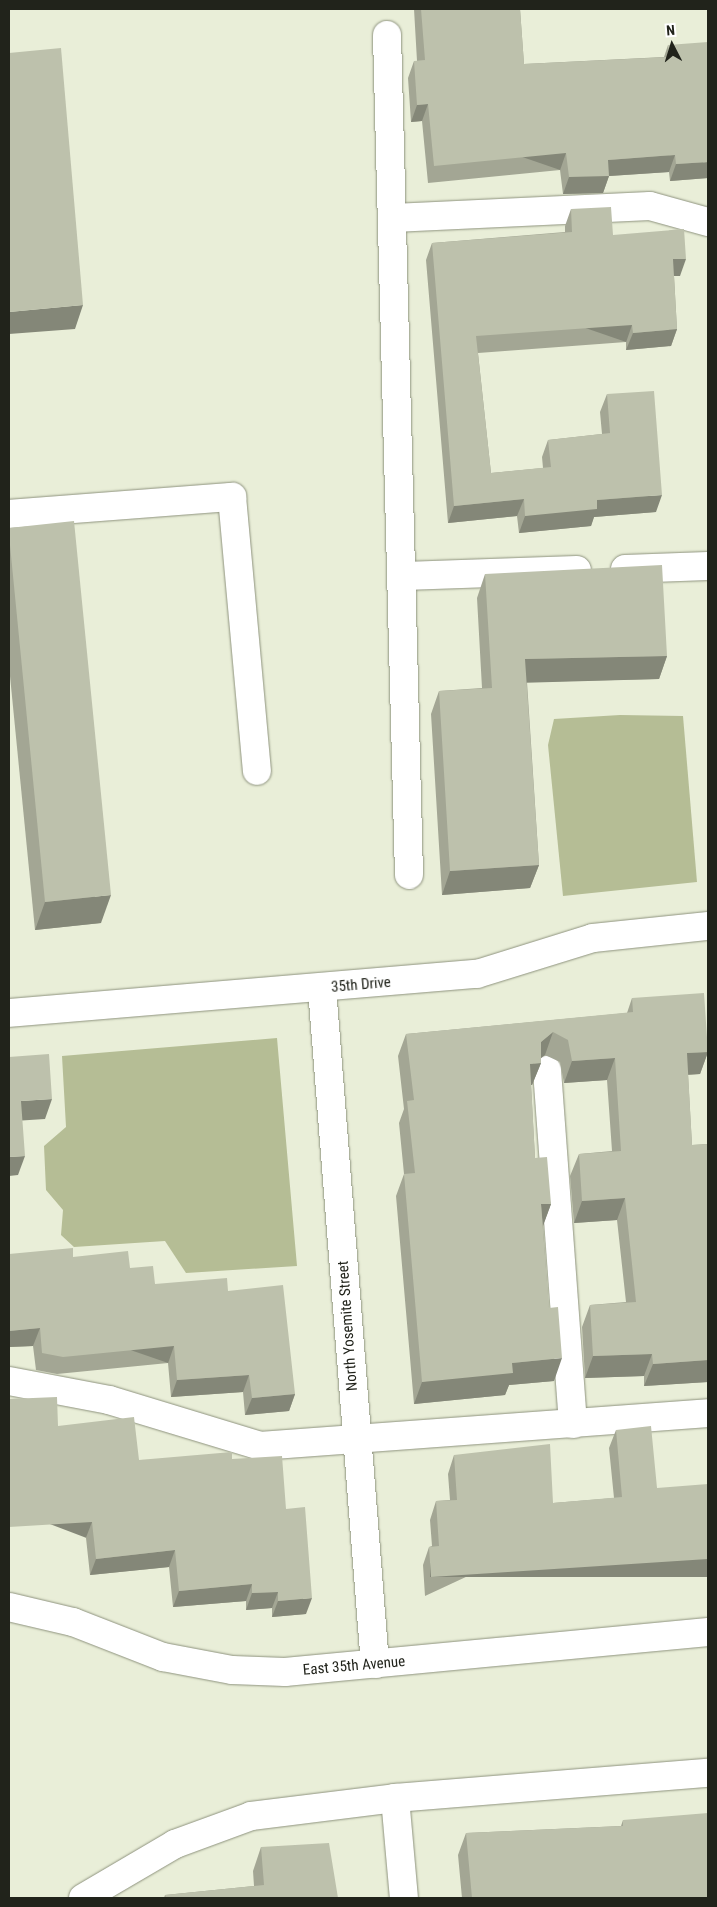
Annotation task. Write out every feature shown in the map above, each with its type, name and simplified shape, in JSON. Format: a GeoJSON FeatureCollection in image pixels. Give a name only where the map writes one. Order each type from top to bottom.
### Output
{"type":"FeatureCollection","features":[{"type":"Feature","properties":{"kind":"street"},"geometry":{"type":"LineString","coordinates":[[387,35],[404,576],[410,875]]}},
{"type":"Feature","properties":{"kind":"street"},"geometry":{"type":"LineString","coordinates":[[393,218],[650,206],[708,222]]}},
{"type":"Feature","properties":{"kind":"street"},"geometry":{"type":"LineString","coordinates":[[9,514],[232,497],[258,771]]}},
{"type":"Feature","properties":{"kind":"street"},"geometry":{"type":"LineString","coordinates":[[404,576],[708,566]]}},
{"type":"Feature","properties":{"kind":"street","name":"35th Drive"},"geometry":{"type":"LineString","coordinates":[[9,1013],[477,974],[593,938],[708,926]]}},
{"type":"Feature","properties":{"kind":"street","name":"North Yosemite Street"},"geometry":{"type":"LineString","coordinates":[[322,988],[375,1664]]}},
{"type":"Feature","properties":{"kind":"street"},"geometry":{"type":"LineString","coordinates":[[546,1070],[573,1424]]}},
{"type":"Feature","properties":{"kind":"street"},"geometry":{"type":"LineString","coordinates":[[9,1381],[109,1400],[260,1446],[357,1441],[708,1414]]}},
{"type":"Feature","properties":{"kind":"street","name":"East 35th Avenue"},"geometry":{"type":"LineString","coordinates":[[9,1607],[73,1622],[194,1665],[285,1672],[708,1632]]}},
{"type":"Feature","properties":{"kind":"street"},"geometry":{"type":"LineString","coordinates":[[83,1898],[175,1844],[232,1820],[395,1798],[708,1773]]}},
{"type":"Feature","properties":{"kind":"street"},"geometry":{"type":"LineString","coordinates":[[395,1798],[404,1898]]}},
{"type":"Feature","properties":{"kind":"green space"},"geometry":{"type":"Polygon","coordinates":[[[620,715],[683,716],[697,882],[563,896],[548,745],[554,719],[620,715]]]}},
{"type":"Feature","properties":{"kind":"green space"},"geometry":{"type":"Polygon","coordinates":[[[277,1038],[297,1266],[186,1273],[165,1241],[74,1247],[61,1235],[63,1210],[46,1190],[44,1146],[66,1127],[62,1056],[277,1038]]]}},
{"type":"Feature","properties":{"kind":"building"},"geometry":{"type":"Polygon","coordinates":[[[421,9],[520,9],[524,64],[669,57],[668,45],[708,42],[708,162],[676,164],[675,155],[608,160],[609,176],[569,177],[566,153],[434,166],[428,104],[417,105],[414,61],[425,60],[421,9]]]}},
{"type":"Feature","properties":{"kind":"building"},"geometry":{"type":"Polygon","coordinates":[[[61,48],[83,305],[9,312],[9,53],[61,48]]]}},
{"type":"Feature","properties":{"kind":"building"},"geometry":{"type":"Polygon","coordinates":[[[611,207],[613,235],[684,229],[686,259],[673,259],[677,329],[633,333],[632,325],[476,336],[491,473],[551,467],[548,440],[610,433],[607,394],[654,391],[662,495],[597,500],[597,509],[525,516],[524,499],[454,506],[432,243],[572,232],[571,209],[611,207]]]}},
{"type":"Feature","properties":{"kind":"building"},"geometry":{"type":"Polygon","coordinates":[[[74,521],[111,895],[45,902],[9,528],[74,521]]]}},
{"type":"Feature","properties":{"kind":"building"},"geometry":{"type":"Polygon","coordinates":[[[662,565],[667,656],[525,659],[539,865],[450,871],[439,691],[492,688],[485,574],[662,565]]]}},
{"type":"Feature","properties":{"kind":"building"},"geometry":{"type":"Polygon","coordinates":[[[704,993],[708,1052],[687,1053],[692,1145],[708,1144],[708,1360],[653,1364],[652,1354],[593,1356],[590,1305],[636,1302],[625,1198],[582,1201],[579,1154],[621,1151],[615,1058],[572,1061],[568,1040],[553,1032],[541,1042],[541,1063],[530,1064],[535,1158],[547,1157],[551,1204],[541,1204],[549,1308],[558,1307],[562,1358],[512,1363],[513,1373],[422,1382],[404,1174],[415,1173],[407,1101],[414,1100],[406,1034],[633,1012],[632,998],[704,993]]]}},
{"type":"Feature","properties":{"kind":"building"},"geometry":{"type":"Polygon","coordinates":[[[49,1054],[52,1099],[21,1101],[25,1156],[9,1157],[9,1057],[49,1054]]]}},
{"type":"Feature","properties":{"kind":"building"},"geometry":{"type":"Polygon","coordinates":[[[73,1248],[73,1257],[128,1251],[130,1268],[153,1266],[155,1284],[227,1278],[228,1291],[283,1285],[295,1394],[252,1398],[249,1375],[177,1380],[174,1346],[63,1357],[42,1353],[40,1328],[9,1331],[9,1254],[73,1248]]]}},
{"type":"Feature","properties":{"kind":"building"},"geometry":{"type":"Polygon","coordinates":[[[57,1397],[58,1426],[134,1417],[139,1460],[232,1452],[232,1459],[282,1456],[286,1509],[305,1507],[312,1598],[278,1601],[278,1592],[252,1593],[252,1584],[179,1591],[175,1550],[96,1559],[92,1522],[9,1527],[9,1399],[57,1397]]]}},
{"type":"Feature","properties":{"kind":"building"},"geometry":{"type":"Polygon","coordinates":[[[651,1426],[657,1488],[708,1484],[708,1559],[431,1577],[429,1547],[439,1546],[436,1501],[457,1500],[454,1455],[550,1444],[553,1503],[622,1497],[616,1430],[651,1426]]]}},
{"type":"Feature","properties":{"kind":"building"},"geometry":{"type":"Polygon","coordinates":[[[708,1813],[708,1898],[472,1898],[466,1833],[623,1826],[623,1820],[708,1813]]]}},
{"type":"Feature","properties":{"kind":"building"},"geometry":{"type":"Polygon","coordinates":[[[329,1843],[338,1898],[166,1898],[165,1895],[264,1885],[261,1847],[329,1843]]]}}]}
